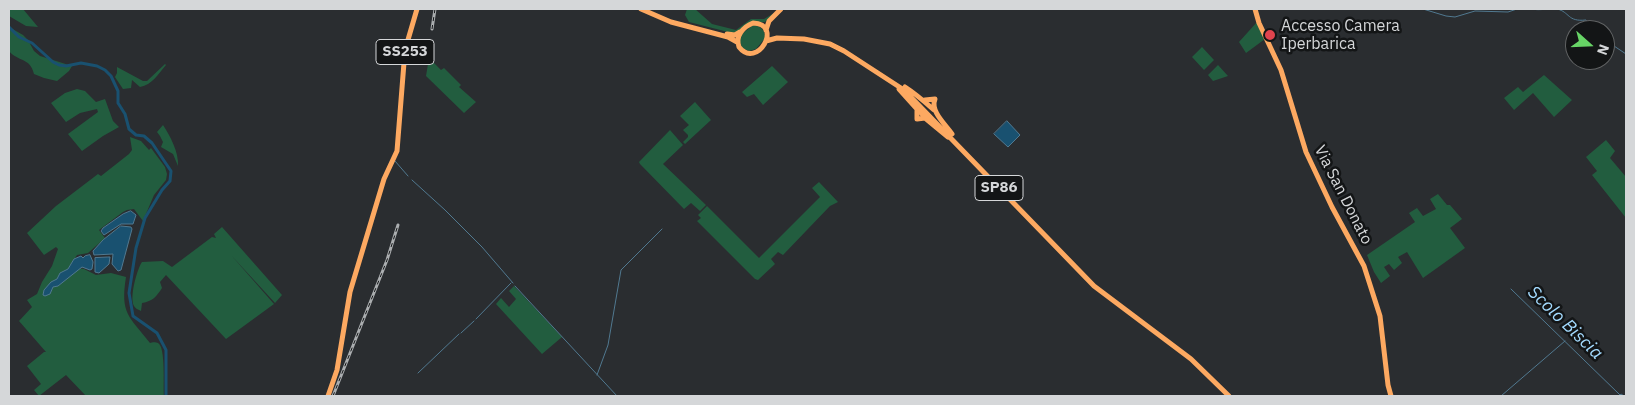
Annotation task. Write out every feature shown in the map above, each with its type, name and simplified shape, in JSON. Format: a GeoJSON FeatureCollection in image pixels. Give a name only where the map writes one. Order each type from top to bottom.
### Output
{"type":"FeatureCollection","features":[{"type":"Feature","properties":{"kind":"main road","name":"SS253"},"geometry":{"type":"LineString","coordinates":[[328,396],[337,370],[346,314],[354,280],[384,179],[397,154],[405,50],[417,9]]}},
{"type":"Feature","properties":{"kind":"main road"},"geometry":{"type":"LineString","coordinates":[[642,9],[664,19],[728,37],[737,42],[742,51],[749,54],[758,51],[766,41],[769,21]]}},
{"type":"Feature","properties":{"kind":"main road"},"geometry":{"type":"LineString","coordinates":[[647,9],[669,19],[730,35],[735,35],[749,25],[769,21],[781,9]]}},
{"type":"Feature","properties":{"kind":"main road","name":"Via San Donato"},"geometry":{"type":"LineString","coordinates":[[1255,9],[1259,23],[1281,70],[1306,152],[1332,207],[1361,259],[1380,316],[1391,396]]}},
{"type":"Feature","properties":{"kind":"main road"},"geometry":{"type":"LineString","coordinates":[[759,24],[767,32]]}},
{"type":"Feature","properties":{"kind":"main road"},"geometry":{"type":"LineString","coordinates":[[737,42],[740,32]]}},
{"type":"Feature","properties":{"kind":"main road","name":"SP86"},"geometry":{"type":"LineString","coordinates":[[767,32],[777,38]]}},
{"type":"Feature","properties":{"kind":"main road","name":"SP86"},"geometry":{"type":"LineString","coordinates":[[766,41],[777,38],[810,40],[830,44],[904,90],[914,98],[1094,286],[1191,359],[1229,396]]}},
{"type":"Feature","properties":{"kind":"main road"},"geometry":{"type":"LineString","coordinates":[[881,74],[925,100],[928,106],[935,110]]}},
{"type":"Feature","properties":{"kind":"main road"},"geometry":{"type":"LineString","coordinates":[[881,74],[900,90],[920,112],[923,112],[924,118],[960,147]]}},
{"type":"Feature","properties":{"kind":"main road"},"geometry":{"type":"LineString","coordinates":[[925,100],[935,99],[933,106],[935,110],[960,147]]}},
{"type":"Feature","properties":{"kind":"green space"},"geometry":{"type":"Polygon","coordinates":[[[9,9],[23,9],[38,27],[26,26],[9,16],[9,9]]]}},
{"type":"Feature","properties":{"kind":"green space"},"geometry":{"type":"Polygon","coordinates":[[[687,9],[695,9],[712,24],[736,30],[751,19],[764,19],[774,13],[765,22],[757,22],[738,32],[732,33],[689,22],[685,15],[687,9]]]}},
{"type":"Feature","properties":{"kind":"green space"},"geometry":{"type":"Polygon","coordinates":[[[1257,22],[1265,39],[1246,53],[1239,42],[1257,22]]]}},
{"type":"Feature","properties":{"kind":"green space"},"geometry":{"type":"Polygon","coordinates":[[[753,25],[762,29],[765,38],[756,49],[749,51],[742,48],[739,40],[742,34],[753,25]]]}},
{"type":"Feature","properties":{"kind":"green space"},"geometry":{"type":"Polygon","coordinates":[[[9,27],[23,35],[34,51],[40,56],[72,66],[69,71],[57,81],[34,74],[27,62],[9,51],[9,27]]]}},
{"type":"Feature","properties":{"kind":"green space"},"geometry":{"type":"Polygon","coordinates":[[[1202,47],[1214,60],[1204,70],[1192,57],[1202,47]]]}},
{"type":"Feature","properties":{"kind":"green space"},"geometry":{"type":"Polygon","coordinates":[[[429,58],[441,70],[444,68],[461,85],[459,87],[476,102],[464,113],[426,76],[429,58]]]}},
{"type":"Feature","properties":{"kind":"green space"},"geometry":{"type":"Polygon","coordinates":[[[165,64],[151,82],[144,86],[140,87],[132,80],[131,88],[123,89],[115,77],[117,67],[143,81],[147,81],[165,64]]]}},
{"type":"Feature","properties":{"kind":"green space"},"geometry":{"type":"Polygon","coordinates":[[[1218,65],[1228,76],[1213,81],[1208,75],[1218,65]]]}},
{"type":"Feature","properties":{"kind":"green space"},"geometry":{"type":"Polygon","coordinates":[[[772,66],[788,82],[763,105],[754,94],[747,97],[742,92],[772,66]]]}},
{"type":"Feature","properties":{"kind":"green space"},"geometry":{"type":"Polygon","coordinates":[[[1544,75],[1572,100],[1554,117],[1533,93],[1514,110],[1504,98],[1518,87],[1523,92],[1544,75]]]}},
{"type":"Feature","properties":{"kind":"green space"},"geometry":{"type":"Polygon","coordinates":[[[77,89],[85,91],[96,102],[105,99],[113,121],[119,127],[82,151],[68,134],[98,112],[97,109],[80,113],[66,122],[51,103],[65,93],[77,89]]]}},
{"type":"Feature","properties":{"kind":"green space"},"geometry":{"type":"Polygon","coordinates":[[[695,102],[711,120],[685,144],[683,142],[688,135],[683,130],[689,125],[680,116],[695,102]]]}},
{"type":"Feature","properties":{"kind":"green space"},"geometry":{"type":"Polygon","coordinates":[[[163,125],[176,150],[178,166],[173,154],[161,147],[163,142],[157,132],[163,125]]]}},
{"type":"Feature","properties":{"kind":"green space"},"geometry":{"type":"Polygon","coordinates":[[[670,130],[683,145],[663,164],[706,205],[700,211],[691,203],[684,209],[639,162],[670,130]]]}},
{"type":"Feature","properties":{"kind":"green space"},"geometry":{"type":"Polygon","coordinates":[[[130,137],[141,141],[149,150],[151,148],[165,167],[166,180],[154,195],[143,221],[134,209],[123,212],[99,230],[105,238],[88,253],[77,255],[71,264],[74,267],[84,269],[96,275],[111,273],[126,277],[124,299],[128,314],[150,343],[157,343],[161,346],[164,396],[86,396],[66,375],[39,396],[34,390],[41,384],[27,366],[46,352],[19,321],[32,307],[27,300],[37,294],[52,266],[58,249],[56,247],[44,255],[27,233],[56,206],[98,174],[101,176],[129,154],[132,150],[130,137]]]}},
{"type":"Feature","properties":{"kind":"green space"},"geometry":{"type":"Polygon","coordinates":[[[1606,140],[1615,151],[1610,158],[1626,177],[1626,218],[1592,175],[1597,171],[1586,157],[1606,140]]]}},
{"type":"Feature","properties":{"kind":"green space"},"geometry":{"type":"Polygon","coordinates":[[[819,182],[838,202],[830,206],[783,255],[778,252],[771,259],[775,264],[758,280],[697,221],[701,218],[698,215],[707,206],[759,258],[820,197],[812,188],[819,182]]]}},
{"type":"Feature","properties":{"kind":"green space"},"geometry":{"type":"Polygon","coordinates":[[[1438,194],[1462,219],[1450,228],[1465,248],[1423,278],[1407,252],[1398,257],[1402,263],[1394,270],[1389,264],[1384,267],[1390,276],[1381,283],[1367,255],[1415,222],[1409,213],[1417,208],[1423,216],[1436,209],[1430,199],[1438,194]]]}},
{"type":"Feature","properties":{"kind":"green space"},"geometry":{"type":"Polygon","coordinates":[[[222,227],[282,295],[275,303],[231,255],[274,304],[226,339],[166,275],[160,282],[162,288],[156,296],[152,300],[142,303],[141,311],[135,308],[132,297],[133,290],[142,262],[163,261],[172,267],[212,237],[216,238],[214,234],[222,227]]]}},
{"type":"Feature","properties":{"kind":"green space"},"geometry":{"type":"Polygon","coordinates":[[[514,286],[562,337],[542,354],[496,304],[501,298],[509,307],[516,299],[509,291],[514,286]]]}},
{"type":"Feature","properties":{"kind":"water"},"geometry":{"type":"Polygon","coordinates":[[[1007,121],[1020,135],[1008,147],[994,134],[1007,121]]]}},
{"type":"Feature","properties":{"kind":"water"},"geometry":{"type":"Polygon","coordinates":[[[131,211],[136,215],[133,224],[121,224],[104,235],[101,231],[103,228],[123,214],[131,211]]]}},
{"type":"Feature","properties":{"kind":"water"},"geometry":{"type":"Polygon","coordinates":[[[121,226],[131,227],[132,229],[121,270],[118,271],[112,264],[113,254],[94,255],[93,251],[103,240],[121,226]]]}},
{"type":"Feature","properties":{"kind":"water"},"geometry":{"type":"Polygon","coordinates":[[[90,255],[93,262],[92,269],[82,267],[58,286],[53,287],[50,294],[43,295],[44,290],[51,282],[57,279],[60,273],[68,269],[74,259],[90,255]]]}},
{"type":"Feature","properties":{"kind":"water"},"geometry":{"type":"Polygon","coordinates":[[[110,257],[109,264],[99,273],[95,272],[95,258],[110,257]]]}},
{"type":"Feature","properties":{"kind":"waterway"},"geometry":{"type":"LineString","coordinates":[[1423,9],[1455,17],[1475,11],[1508,12],[1517,9]]}},
{"type":"Feature","properties":{"kind":"waterway"},"geometry":{"type":"LineString","coordinates":[[1532,9],[1561,10],[1575,20]]}},
{"type":"Feature","properties":{"kind":"waterway"},"geometry":{"type":"LineString","coordinates":[[9,27],[19,37],[32,43],[59,65],[66,66],[81,63],[97,66],[105,70],[111,76],[118,91],[118,103],[125,114],[129,129],[136,135],[144,136],[152,143],[171,171],[170,181],[162,190],[145,218],[136,248],[129,293],[133,316],[157,333],[166,350],[166,396]]}},
{"type":"Feature","properties":{"kind":"waterway"},"geometry":{"type":"LineString","coordinates":[[1615,47],[1626,54]]}},
{"type":"Feature","properties":{"kind":"waterway"},"geometry":{"type":"LineString","coordinates":[[395,161],[408,176]]}},
{"type":"Feature","properties":{"kind":"waterway"},"geometry":{"type":"LineString","coordinates":[[412,180],[482,247],[513,283]]}},
{"type":"Feature","properties":{"kind":"waterway"},"geometry":{"type":"LineString","coordinates":[[597,375],[608,345],[621,270],[662,229]]}},
{"type":"Feature","properties":{"kind":"waterway"},"geometry":{"type":"LineString","coordinates":[[476,319],[511,283]]}},
{"type":"Feature","properties":{"kind":"waterway"},"geometry":{"type":"LineString","coordinates":[[515,286],[617,396]]}},
{"type":"Feature","properties":{"kind":"waterway","name":"Scolo Biscia"},"geometry":{"type":"LineString","coordinates":[[1511,289],[1620,395],[1624,396]]}},
{"type":"Feature","properties":{"kind":"waterway"},"geometry":{"type":"LineString","coordinates":[[461,333],[474,321]]}},
{"type":"Feature","properties":{"kind":"waterway"},"geometry":{"type":"LineString","coordinates":[[418,373],[459,334]]}},
{"type":"Feature","properties":{"kind":"waterway"},"geometry":{"type":"LineString","coordinates":[[1501,396],[1565,341]]}},
{"type":"Feature","properties":{"kind":"railway"},"geometry":{"type":"LineString","coordinates":[[432,29],[435,9]]}},
{"type":"Feature","properties":{"kind":"railway"},"geometry":{"type":"LineString","coordinates":[[333,396],[387,260],[398,225]]}},
{"type":"Feature","properties":{"kind":"place","name":"Accesso Camera Iperbarica"},"geometry":{"type":"Point","coordinates":[1270,35]}}]}
